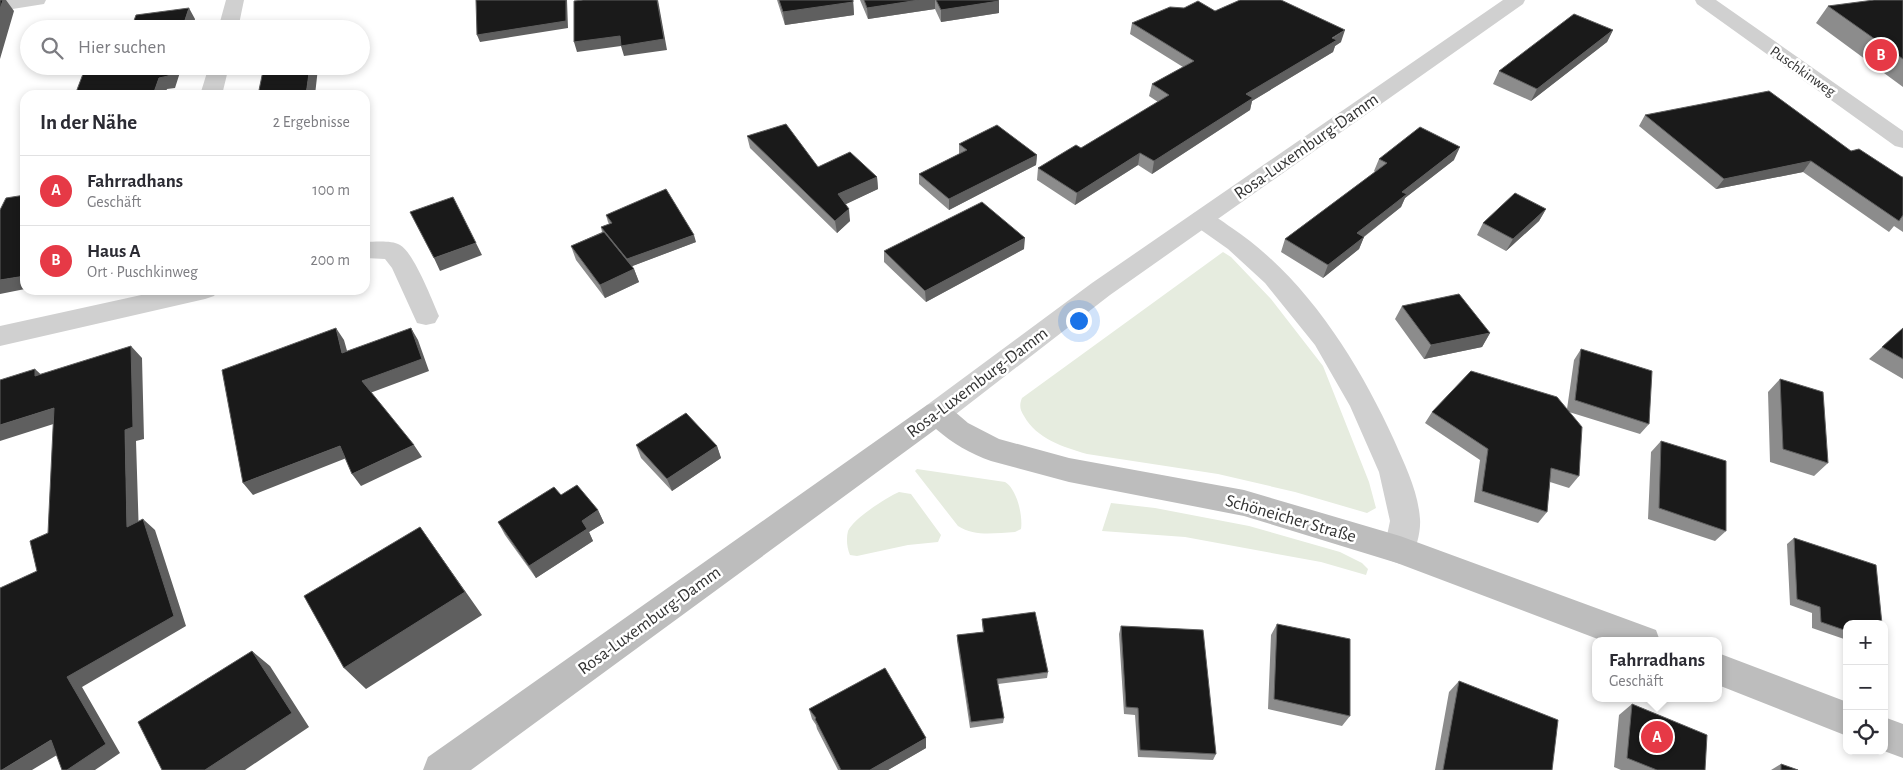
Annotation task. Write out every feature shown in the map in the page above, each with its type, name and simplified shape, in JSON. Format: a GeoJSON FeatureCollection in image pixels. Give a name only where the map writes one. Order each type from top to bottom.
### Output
{"type":"FeatureCollection","features":[{"type":"Feature","properties":{"kind":"main road","name":"Schöneicher Straße"},"geometry":{"type":"LineString","coordinates":[[937,413],[958,430],[991,449],[1069,470],[1244,503],[1400,550],[1633,637]]}},
{"type":"Feature","properties":{"kind":"main road","name":"Rosa-Luxemburg-Damm"},"geometry":{"type":"LineString","coordinates":[[441,770],[937,413]]}},
{"type":"Feature","properties":{"kind":"main road"},"geometry":{"type":"LineString","coordinates":[[1722,671],[1843,717]]}},
{"type":"Feature","properties":{"kind":"main road"},"geometry":{"type":"LineString","coordinates":[[1888,735],[1903,741]]}},
{"type":"Feature","properties":{"kind":"street"},"geometry":{"type":"LineString","coordinates":[[0,5],[37,0]]}},
{"type":"Feature","properties":{"kind":"street"},"geometry":{"type":"LineString","coordinates":[[230,20],[235,0]]}},
{"type":"Feature","properties":{"kind":"street","name":"Rosa-Luxemburg-Damm"},"geometry":{"type":"LineString","coordinates":[[937,413],[1101,290],[1516,0]]}},
{"type":"Feature","properties":{"kind":"street","name":"Puschkinweg"},"geometry":{"type":"LineString","coordinates":[[1704,0],[1903,141]]}},
{"type":"Feature","properties":{"kind":"street"},"geometry":{"type":"LineString","coordinates":[[213,90],[216,75]]}},
{"type":"Feature","properties":{"kind":"street"},"geometry":{"type":"LineString","coordinates":[[1202,219],[1238,243],[1274,277],[1324,338],[1363,403],[1394,472],[1403,507],[1404,521],[1400,550]]}},
{"type":"Feature","properties":{"kind":"street"},"geometry":{"type":"LineString","coordinates":[[370,250],[392,251],[403,265],[426,316]]}},
{"type":"Feature","properties":{"kind":"street"},"geometry":{"type":"LineString","coordinates":[[0,336],[154,295],[178,297],[186,295]]}},
{"type":"Feature","properties":{"kind":"shaded area"},"geometry":{"type":"Polygon","coordinates":[[[1223,252],[1231,257],[1271,299],[1323,366],[1369,482],[1376,508],[1367,513],[1295,492],[1218,474],[1087,454],[1060,445],[1043,436],[1029,424],[1023,414],[1020,405],[1022,398],[1223,252]]]}},
{"type":"Feature","properties":{"kind":"shaded area"},"geometry":{"type":"Polygon","coordinates":[[[917,469],[1005,482],[1013,490],[1016,497],[1021,517],[1021,529],[1015,532],[985,534],[971,532],[958,526],[915,471],[917,469]]]}},
{"type":"Feature","properties":{"kind":"shaded area"},"geometry":{"type":"Polygon","coordinates":[[[899,492],[911,494],[941,535],[938,542],[908,545],[857,556],[850,555],[847,537],[851,526],[871,509],[899,492]]]}},
{"type":"Feature","properties":{"kind":"shaded area"},"geometry":{"type":"Polygon","coordinates":[[[1111,503],[1155,508],[1249,526],[1340,552],[1362,563],[1368,569],[1366,575],[1321,562],[1185,537],[1102,531],[1111,503]]]}},
{"type":"Feature","properties":{"kind":"building"},"geometry":{"type":"Polygon","coordinates":[[[476,0],[566,0],[566,21],[477,35],[476,0]]]}},
{"type":"Feature","properties":{"kind":"building"},"geometry":{"type":"Polygon","coordinates":[[[657,0],[664,39],[621,46],[620,36],[574,42],[574,1],[657,0]]]}},
{"type":"Feature","properties":{"kind":"building"},"geometry":{"type":"Polygon","coordinates":[[[779,0],[853,0],[853,2],[783,12],[779,0]]]}},
{"type":"Feature","properties":{"kind":"building"},"geometry":{"type":"Polygon","coordinates":[[[864,0],[919,0],[867,8],[864,0]]]}},
{"type":"Feature","properties":{"kind":"building"},"geometry":{"type":"Polygon","coordinates":[[[936,0],[998,0],[999,1],[941,10],[936,0]]]}},
{"type":"Feature","properties":{"kind":"building"},"geometry":{"type":"Polygon","coordinates":[[[1240,0],[1281,0],[1345,30],[1332,38],[1337,40],[1246,94],[1253,98],[1154,161],[1140,153],[1077,193],[1038,168],[1076,145],[1081,148],[1169,95],[1152,84],[1194,61],[1132,23],[1170,7],[1184,8],[1198,1],[1215,11],[1240,0]]]}},
{"type":"Feature","properties":{"kind":"building"},"geometry":{"type":"Polygon","coordinates":[[[1874,0],[1903,0],[1903,59],[1828,6],[1874,0]]]}},
{"type":"Feature","properties":{"kind":"building"},"geometry":{"type":"Polygon","coordinates":[[[189,8],[185,20],[134,20],[136,15],[189,8]]]}},
{"type":"Feature","properties":{"kind":"building"},"geometry":{"type":"Polygon","coordinates":[[[1574,14],[1613,30],[1537,89],[1499,71],[1574,14]]]}},
{"type":"Feature","properties":{"kind":"building"},"geometry":{"type":"Polygon","coordinates":[[[83,75],[168,75],[159,78],[155,90],[77,90],[83,75]]]}},
{"type":"Feature","properties":{"kind":"building"},"geometry":{"type":"Polygon","coordinates":[[[262,75],[309,75],[307,90],[259,90],[262,75]]]}},
{"type":"Feature","properties":{"kind":"building"},"geometry":{"type":"Polygon","coordinates":[[[1769,91],[1851,151],[1859,149],[1903,177],[1903,215],[1899,221],[1811,161],[1724,179],[1645,115],[1769,91]]]}},
{"type":"Feature","properties":{"kind":"building"},"geometry":{"type":"Polygon","coordinates":[[[786,124],[818,167],[850,152],[877,177],[838,194],[849,209],[835,221],[747,136],[786,124]]]}},
{"type":"Feature","properties":{"kind":"building"},"geometry":{"type":"Polygon","coordinates":[[[997,125],[1037,155],[949,199],[919,174],[967,150],[959,144],[997,125]]]}},
{"type":"Feature","properties":{"kind":"building"},"geometry":{"type":"Polygon","coordinates":[[[1420,127],[1460,147],[1402,192],[1407,194],[1357,233],[1364,237],[1328,265],[1285,239],[1387,163],[1379,159],[1420,127]]]}},
{"type":"Feature","properties":{"kind":"building"},"geometry":{"type":"Polygon","coordinates":[[[666,189],[694,235],[627,259],[601,227],[612,223],[606,215],[666,189]]]}},
{"type":"Feature","properties":{"kind":"building"},"geometry":{"type":"Polygon","coordinates":[[[1515,193],[1546,209],[1513,239],[1483,223],[1515,193]]]}},
{"type":"Feature","properties":{"kind":"building"},"geometry":{"type":"Polygon","coordinates":[[[20,196],[20,277],[0,280],[0,210],[6,198],[20,196]]]}},
{"type":"Feature","properties":{"kind":"building"},"geometry":{"type":"Polygon","coordinates":[[[453,197],[476,243],[434,258],[410,212],[453,197]]]}},
{"type":"Feature","properties":{"kind":"building"},"geometry":{"type":"Polygon","coordinates":[[[982,202],[1025,238],[925,291],[884,251],[982,202]]]}},
{"type":"Feature","properties":{"kind":"building"},"geometry":{"type":"Polygon","coordinates":[[[604,232],[634,269],[600,285],[571,246],[604,232]]]}},
{"type":"Feature","properties":{"kind":"building"},"geometry":{"type":"Polygon","coordinates":[[[1459,294],[1490,333],[1431,345],[1402,306],[1459,294]]]}},
{"type":"Feature","properties":{"kind":"building"},"geometry":{"type":"Polygon","coordinates":[[[336,328],[342,353],[411,328],[422,359],[362,381],[414,445],[352,474],[340,446],[243,483],[222,370],[336,328]]]}},
{"type":"Feature","properties":{"kind":"building"},"geometry":{"type":"Polygon","coordinates":[[[1903,328],[1903,359],[1882,347],[1903,328]]]}},
{"type":"Feature","properties":{"kind":"building"},"geometry":{"type":"Polygon","coordinates":[[[131,346],[133,427],[125,430],[127,527],[143,519],[174,616],[67,677],[106,744],[67,770],[62,770],[51,740],[0,770],[0,588],[37,571],[30,541],[48,533],[54,408],[0,425],[0,380],[35,369],[35,376],[131,346]]]}},
{"type":"Feature","properties":{"kind":"building"},"geometry":{"type":"Polygon","coordinates":[[[1581,349],[1652,371],[1649,424],[1575,400],[1581,349]]]}},
{"type":"Feature","properties":{"kind":"building"},"geometry":{"type":"Polygon","coordinates":[[[1471,371],[1557,397],[1582,427],[1579,476],[1551,468],[1547,512],[1482,491],[1488,449],[1432,412],[1471,371]]]}},
{"type":"Feature","properties":{"kind":"building"},"geometry":{"type":"Polygon","coordinates":[[[1780,379],[1823,392],[1828,463],[1783,449],[1780,379]]]}},
{"type":"Feature","properties":{"kind":"building"},"geometry":{"type":"Polygon","coordinates":[[[686,413],[717,446],[667,479],[636,445],[686,413]]]}},
{"type":"Feature","properties":{"kind":"building"},"geometry":{"type":"Polygon","coordinates":[[[1661,441],[1726,461],[1726,531],[1659,508],[1661,441]]]}},
{"type":"Feature","properties":{"kind":"building"},"geometry":{"type":"Polygon","coordinates":[[[577,485],[598,510],[582,521],[587,529],[529,566],[498,522],[554,487],[561,495],[577,485]]]}},
{"type":"Feature","properties":{"kind":"building"},"geometry":{"type":"Polygon","coordinates":[[[420,527],[465,592],[344,668],[304,596],[420,527]]]}},
{"type":"Feature","properties":{"kind":"building"},"geometry":{"type":"Polygon","coordinates":[[[1794,538],[1876,565],[1882,620],[1843,620],[1843,630],[1821,622],[1820,607],[1797,599],[1794,538]]]}},
{"type":"Feature","properties":{"kind":"building"},"geometry":{"type":"Polygon","coordinates":[[[1035,612],[1048,672],[997,679],[1004,718],[971,722],[957,635],[984,632],[982,619],[1035,612]]]}},
{"type":"Feature","properties":{"kind":"building"},"geometry":{"type":"Polygon","coordinates":[[[1277,624],[1350,639],[1350,716],[1274,699],[1277,624]]]}},
{"type":"Feature","properties":{"kind":"building"},"geometry":{"type":"Polygon","coordinates":[[[1121,626],[1203,630],[1216,754],[1140,750],[1138,708],[1126,707],[1121,626]]]}},
{"type":"Feature","properties":{"kind":"building"},"geometry":{"type":"Polygon","coordinates":[[[252,651],[292,713],[205,770],[162,770],[138,722],[252,651]]]}},
{"type":"Feature","properties":{"kind":"building"},"geometry":{"type":"Polygon","coordinates":[[[885,668],[926,738],[870,770],[841,770],[816,718],[809,709],[885,668]]]}},
{"type":"Feature","properties":{"kind":"building"},"geometry":{"type":"Polygon","coordinates":[[[1459,681],[1558,720],[1552,770],[1443,770],[1459,681]]]}},
{"type":"Feature","properties":{"kind":"building"},"geometry":{"type":"Polygon","coordinates":[[[1632,704],[1707,735],[1705,770],[1657,770],[1627,758],[1632,704]]]}},
{"type":"Feature","properties":{"kind":"building"},"geometry":{"type":"Polygon","coordinates":[[[1781,764],[1798,770],[1781,770],[1781,764]]]}},
{"type":"Feature","properties":{"kind":"place","name":"Haus A"},"geometry":{"type":"Point","coordinates":[1881,55]}},
{"type":"Feature","properties":{"kind":"place","name":"Fahrradhans"},"geometry":{"type":"Point","coordinates":[1657,737]}}]}
